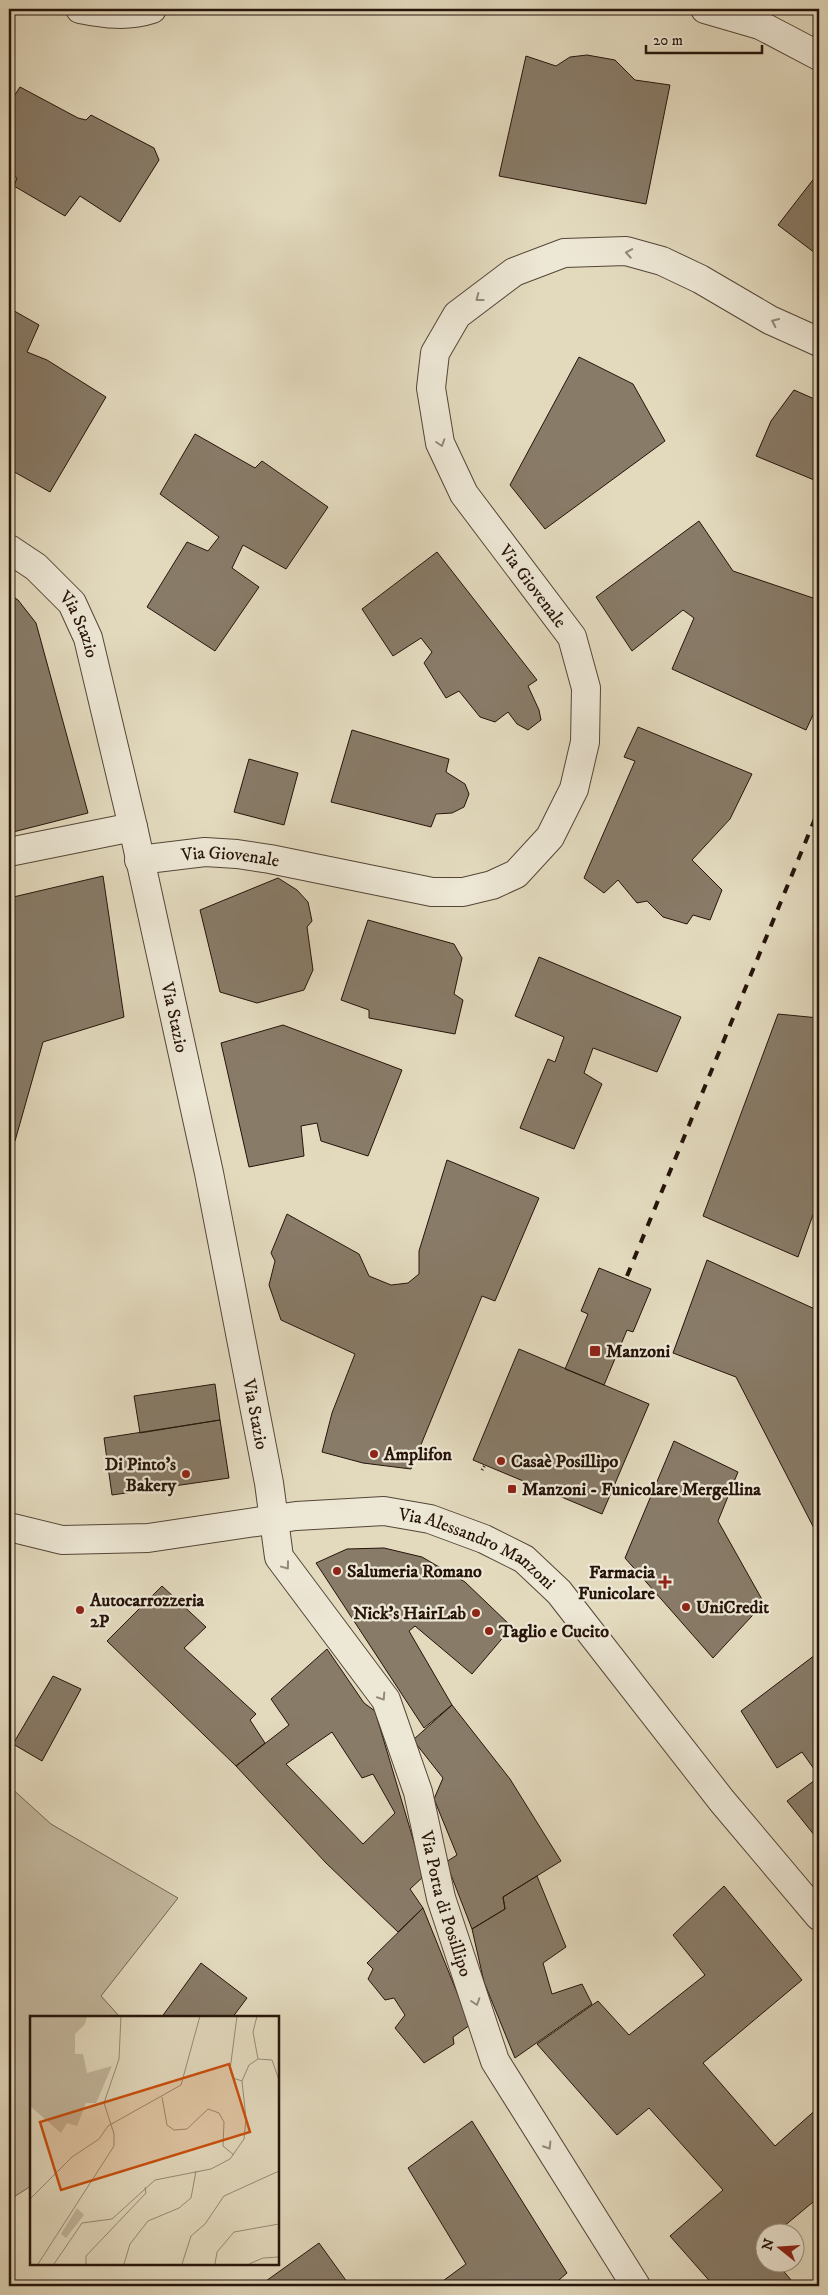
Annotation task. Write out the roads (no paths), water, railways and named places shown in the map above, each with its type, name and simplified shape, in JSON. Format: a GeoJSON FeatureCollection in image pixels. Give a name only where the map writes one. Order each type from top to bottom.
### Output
{"type":"FeatureCollection","features":[{"type":"Feature","properties":{"kind":"street"},"geometry":{"type":"LineString","coordinates":[[80,9],[100,13],[134,14],[152,9]]}},
{"type":"Feature","properties":{"kind":"street"},"geometry":{"type":"LineString","coordinates":[[706,9],[760,25],[819,56]]}},
{"type":"Feature","properties":{"kind":"street","name":"Via Giovenale"},"geometry":{"type":"LineString","coordinates":[[139,860],[205,852],[237,854],[432,892],[462,892],[492,884],[516,874],[550,837],[574,789],[585,742],[586,688],[572,637],[464,494],[440,443],[431,388],[432,380],[436,354],[457,315],[514,272],[564,253],[626,251],[662,261],[700,279],[770,320],[819,342]]}},
{"type":"Feature","properties":{"kind":"street","name":"Via Stazio"},"geometry":{"type":"LineString","coordinates":[[9,548],[36,567],[72,603],[82,621],[88,638],[133,827],[208,1173],[275,1520]]}},
{"type":"Feature","properties":{"kind":"street"},"geometry":{"type":"LineString","coordinates":[[9,852],[133,827]]}},
{"type":"Feature","properties":{"kind":"street","name":"Via Alessandro Manzoni"},"geometry":{"type":"LineString","coordinates":[[9,1527],[62,1540],[129,1539],[148,1538],[296,1516],[384,1511],[430,1519],[484,1539],[524,1560],[559,1592],[722,1801],[819,1916]]}},
{"type":"Feature","properties":{"kind":"street","name":"Via Porta di Posillipo"},"geometry":{"type":"LineString","coordinates":[[275,1520],[279,1557],[386,1700],[418,1792],[441,1898],[495,2061],[636,2286]]}},
{"type":"Feature","properties":{"kind":"railway"},"geometry":{"type":"LineString","coordinates":[[627,1276],[819,809]]}},
{"type":"Feature","properties":{"kind":"place","name":"Manzoni"},"geometry":{"type":"Point","coordinates":[595,1351]}},
{"type":"Feature","properties":{"kind":"place","name":"Amplifon"},"geometry":{"type":"Point","coordinates":[374,1454]}},
{"type":"Feature","properties":{"kind":"place","name":"Casaè Posillipo"},"geometry":{"type":"Point","coordinates":[501,1461]}},
{"type":"Feature","properties":{"kind":"place","name":"Di Pinto's Bakery"},"geometry":{"type":"Point","coordinates":[186,1474]}},
{"type":"Feature","properties":{"kind":"place","name":"Manzoni - Funicolare Mergellina"},"geometry":{"type":"Point","coordinates":[512,1489]}},
{"type":"Feature","properties":{"kind":"place","name":"Salumeria Romano"},"geometry":{"type":"Point","coordinates":[337,1571]}},
{"type":"Feature","properties":{"kind":"place","name":"Farmacia Funicolare"},"geometry":{"type":"Point","coordinates":[665,1582]}},
{"type":"Feature","properties":{"kind":"place","name":"UniCredit"},"geometry":{"type":"Point","coordinates":[686,1607]}},
{"type":"Feature","properties":{"kind":"place","name":"Autocarrozzeria 2P"},"geometry":{"type":"Point","coordinates":[80,1610]}},
{"type":"Feature","properties":{"kind":"place","name":"Nick's HairLab"},"geometry":{"type":"Point","coordinates":[476,1613]}},
{"type":"Feature","properties":{"kind":"place","name":"Taglio e Cucito"},"geometry":{"type":"Point","coordinates":[489,1631]}}]}
